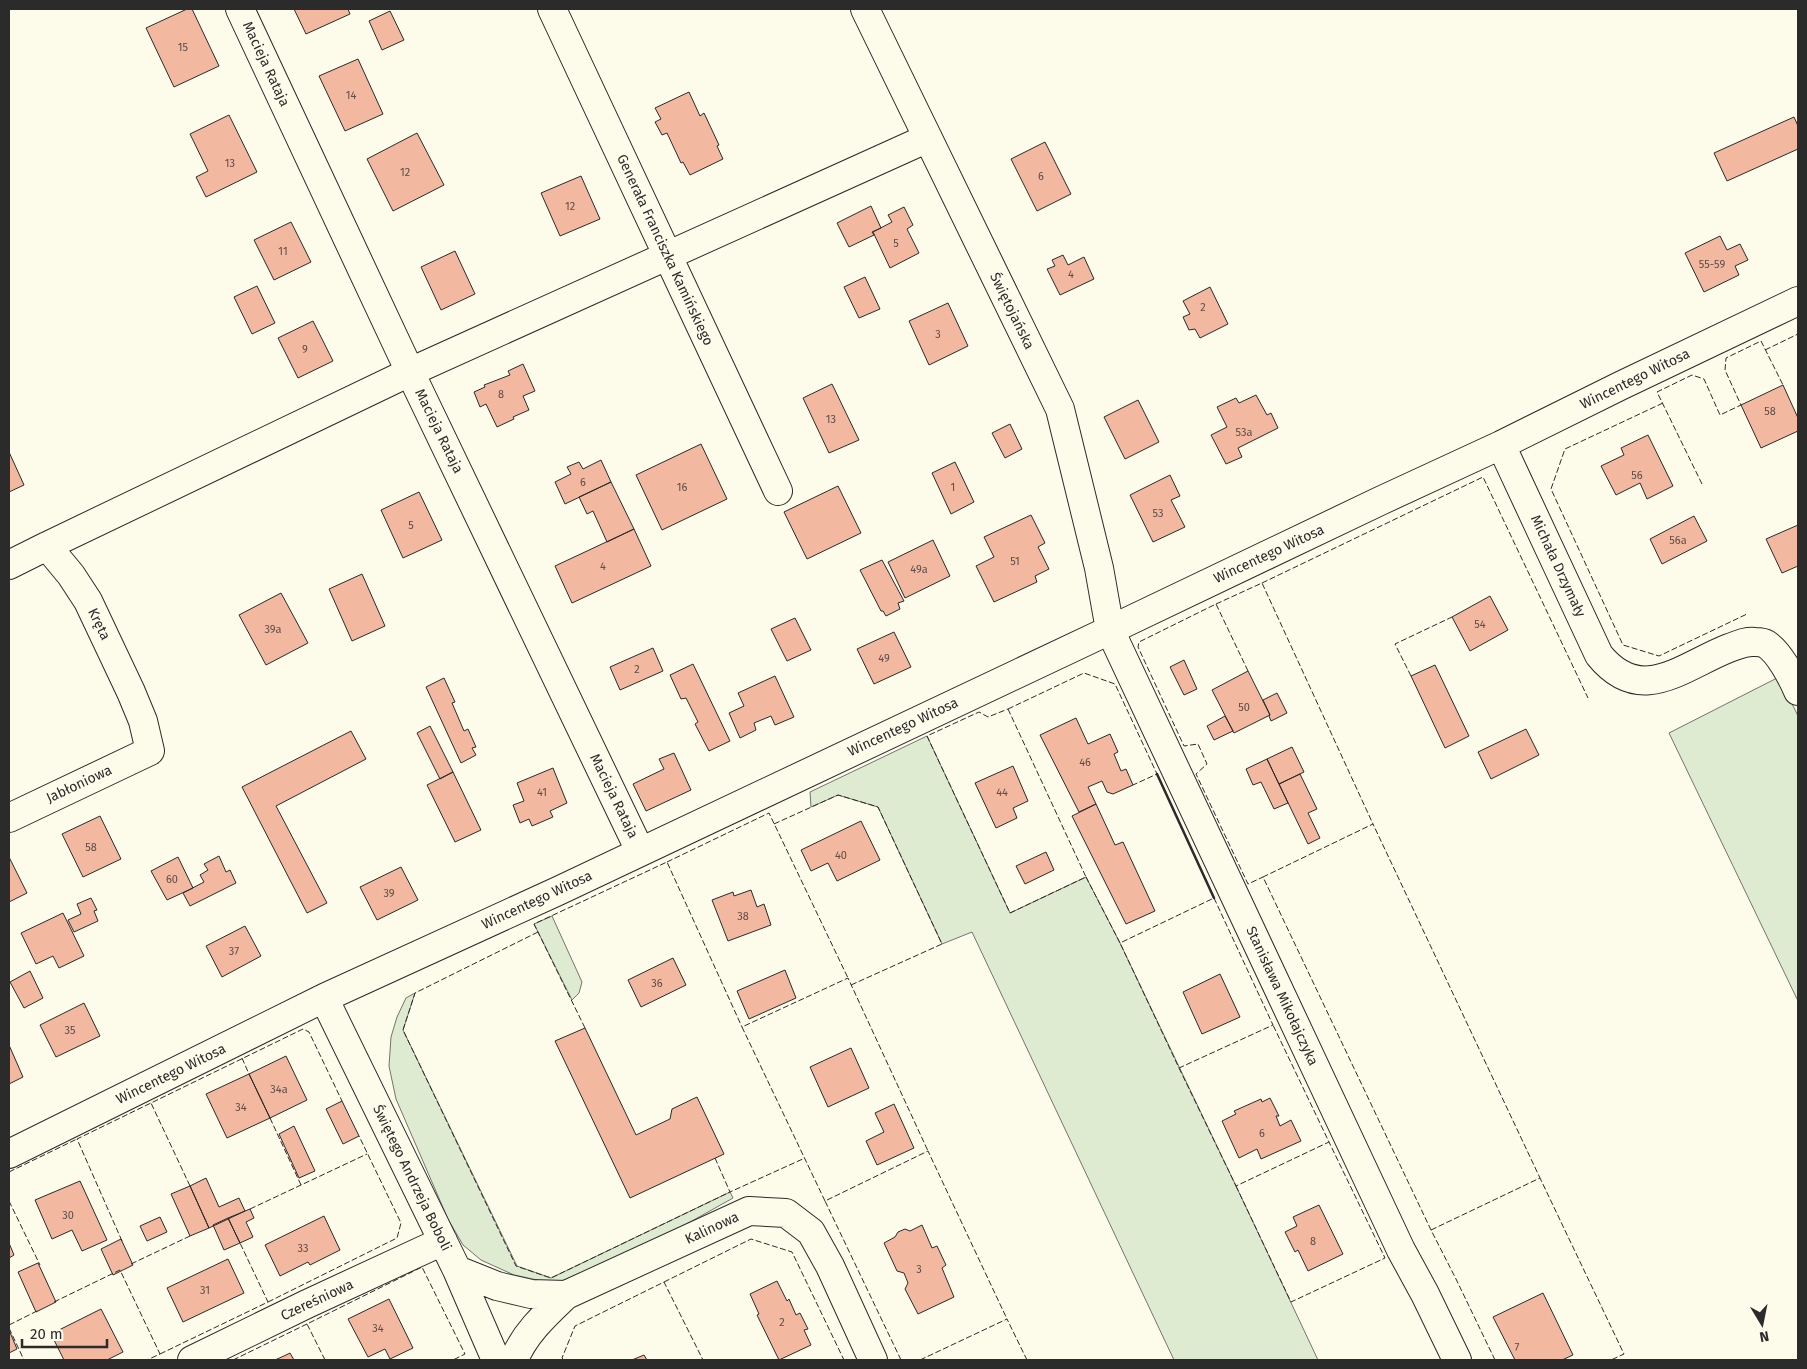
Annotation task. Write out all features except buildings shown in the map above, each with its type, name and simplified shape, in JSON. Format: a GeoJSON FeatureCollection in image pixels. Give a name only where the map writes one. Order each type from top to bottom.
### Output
{"type":"FeatureCollection","features":[{"type":"Feature","properties":{"kind":"street","name":"Macieja Rataja"},"geometry":{"type":"LineString","coordinates":[[240,9],[410,372],[640,851]]}},
{"type":"Feature","properties":{"kind":"street","name":"Generała Franciszka Kamińskiego"},"geometry":{"type":"LineString","coordinates":[[552,9],[778,491]]}},
{"type":"Feature","properties":{"kind":"street","name":"Świętojańska"},"geometry":{"type":"LineString","coordinates":[[865,9],[1060,409],[1098,568],[1110,630]]}},
{"type":"Feature","properties":{"kind":"street"},"geometry":{"type":"LineString","coordinates":[[9,565],[410,372],[928,138]]}},
{"type":"Feature","properties":{"kind":"street","name":"Wincentego Witosa"},"geometry":{"type":"LineString","coordinates":[[9,1154],[324,998],[1110,630],[1362,509],[1501,445],[1798,301]]}},
{"type":"Feature","properties":{"kind":"street","name":"Michała Drzymały"},"geometry":{"type":"LineString","coordinates":[[1501,445],[1599,656],[1610,669],[1626,678],[1648,680],[1672,676],[1724,650],[1747,641],[1765,643],[1778,656],[1798,691]]}},
{"type":"Feature","properties":{"kind":"street","name":"Kręta"},"geometry":{"type":"LineString","coordinates":[[47,546],[71,574],[88,601],[143,721],[150,751]]}},
{"type":"Feature","properties":{"kind":"street","name":"Stanisława Mikołajczyka"},"geometry":{"type":"LineString","coordinates":[[1110,630],[1390,1226],[1457,1360]]}},
{"type":"Feature","properties":{"kind":"street","name":"Jabłoniowa"},"geometry":{"type":"LineString","coordinates":[[9,818],[150,751]]}},
{"type":"Feature","properties":{"kind":"street","name":"Świętego Andrzeja Boboli"},"geometry":{"type":"LineString","coordinates":[[324,998],[457,1270],[496,1360]]}},
{"type":"Feature","properties":{"kind":"street","name":"Kalinowa"},"geometry":{"type":"LineString","coordinates":[[514,1360],[517,1352],[537,1323],[566,1295],[748,1211],[786,1213],[811,1232],[830,1266],[873,1360]]}},
{"type":"Feature","properties":{"kind":"street","name":"Czereśniowa"},"geometry":{"type":"LineString","coordinates":[[192,1360],[443,1241]]}},
{"type":"Feature","properties":{"kind":"street","name":"Kalinowa"},"geometry":{"type":"LineString","coordinates":[[457,1270],[497,1286],[531,1294],[566,1295]]}},
{"type":"Feature","properties":{"kind":"green space"},"geometry":{"type":"Polygon","coordinates":[[[1779,677],[1798,716],[1798,1001],[1669,733],[1779,677]]]}},
{"type":"Feature","properties":{"kind":"green space"},"geometry":{"type":"Polygon","coordinates":[[[927,736],[1010,913],[1086,877],[1120,943],[1318,1360],[1174,1360],[972,932],[942,944],[878,807],[838,795],[811,807],[810,792],[927,736]]]}},
{"type":"Feature","properties":{"kind":"green space"},"geometry":{"type":"Polygon","coordinates":[[[552,916],[582,982],[579,993],[572,1000],[534,924],[552,916]]]}},
{"type":"Feature","properties":{"kind":"green space"},"geometry":{"type":"Polygon","coordinates":[[[415,993],[403,1030],[517,1266],[551,1278],[730,1192],[733,1198],[649,1245],[581,1277],[552,1283],[514,1275],[481,1260],[463,1245],[448,1219],[396,1099],[389,1066],[391,1037],[397,1017],[406,998],[415,993]]]}},
{"type":"Feature","properties":{"kind":"fence"},"geometry":{"type":"LineString","coordinates":[[1765,350],[1798,334]]}},
{"type":"Feature","properties":{"kind":"fence"},"geometry":{"type":"LineString","coordinates":[[1702,484],[1657,392],[1692,375],[1704,379],[1720,415],[1741,405],[1725,370],[1726,358],[1761,341],[1783,385]]}},
{"type":"Feature","properties":{"kind":"fence"},"geometry":{"type":"LineString","coordinates":[[1663,403],[1565,449],[1551,489],[1623,645],[1659,656],[1747,614]]}},
{"type":"Feature","properties":{"kind":"fence"},"geometry":{"type":"LineString","coordinates":[[1262,583],[1483,477],[1588,698]]}},
{"type":"Feature","properties":{"kind":"fence"},"geometry":{"type":"LineString","coordinates":[[1216,604],[1262,583],[1373,824]]}},
{"type":"Feature","properties":{"kind":"fence"},"geometry":{"type":"LineString","coordinates":[[1248,671],[1216,604],[1139,642],[1138,647],[1184,746],[1198,744],[1207,764],[1196,774],[1248,884],[1263,877]]}},
{"type":"Feature","properties":{"kind":"fence"},"geometry":{"type":"LineString","coordinates":[[1411,676],[1395,644],[1452,617]]}},
{"type":"Feature","properties":{"kind":"fence"},"geometry":{"type":"LineString","coordinates":[[1008,709],[1084,673],[1115,684],[1157,774],[1133,785]]}},
{"type":"Feature","properties":{"kind":"fence"},"geometry":{"type":"LineString","coordinates":[[1008,709],[1086,877],[1010,913],[927,736],[979,712],[988,717],[1008,709]]}},
{"type":"Feature","properties":{"kind":"fence"},"geometry":{"type":"LineString","coordinates":[[774,824],[838,795],[878,807],[942,944],[851,985]]}},
{"type":"Feature","properties":{"kind":"fence"},"geometry":{"type":"LineString","coordinates":[[667,862],[769,813],[848,978]]}},
{"type":"Feature","properties":{"kind":"fence"},"geometry":{"type":"LineString","coordinates":[[1495,1360],[1263,877],[1373,824],[1540,1178]]}},
{"type":"Feature","properties":{"kind":"fence"},"geometry":{"type":"LineString","coordinates":[[585,1028],[534,924],[667,862],[742,1027]]}},
{"type":"Feature","properties":{"kind":"fence"},"geometry":{"type":"LineString","coordinates":[[1086,877],[1120,943],[1214,898],[1273,1025],[1179,1068],[1120,943]]}},
{"type":"Feature","properties":{"kind":"fence"},"geometry":{"type":"LineString","coordinates":[[538,932],[415,993],[403,1030],[516,1266],[551,1278],[730,1192]]}},
{"type":"Feature","properties":{"kind":"fence"},"geometry":{"type":"LineString","coordinates":[[825,1201],[742,1027],[848,978],[928,1151]]}},
{"type":"Feature","properties":{"kind":"fence"},"geometry":{"type":"LineString","coordinates":[[1179,1068],[1236,1186],[1329,1142],[1273,1025]]}},
{"type":"Feature","properties":{"kind":"fence"},"geometry":{"type":"LineString","coordinates":[[190,1186],[151,1103],[303,1029],[309,1032],[342,1101]]}},
{"type":"Feature","properties":{"kind":"fence"},"geometry":{"type":"LineString","coordinates":[[242,1058],[249,1074]]}},
{"type":"Feature","properties":{"kind":"fence"},"geometry":{"type":"LineString","coordinates":[[122,1241],[77,1139],[151,1103]]}},
{"type":"Feature","properties":{"kind":"fence"},"geometry":{"type":"LineString","coordinates":[[270,1118],[301,1185]]}},
{"type":"Feature","properties":{"kind":"fence"},"geometry":{"type":"LineString","coordinates":[[268,1302],[397,1238],[401,1223],[359,1136]]}},
{"type":"Feature","properties":{"kind":"fence"},"geometry":{"type":"LineString","coordinates":[[9,1172],[77,1139]]}},
{"type":"Feature","properties":{"kind":"fence"},"geometry":{"type":"LineString","coordinates":[[1236,1186],[1291,1302],[1385,1258],[1329,1142]]}},
{"type":"Feature","properties":{"kind":"fence"},"geometry":{"type":"LineString","coordinates":[[901,1360],[825,1201],[928,1151],[1007,1319]]}},
{"type":"Feature","properties":{"kind":"fence"},"geometry":{"type":"LineString","coordinates":[[250,1209],[367,1154]]}},
{"type":"Feature","properties":{"kind":"fence"},"geometry":{"type":"LineString","coordinates":[[715,1158],[730,1192],[805,1158]]}},
{"type":"Feature","properties":{"kind":"fence"},"geometry":{"type":"LineString","coordinates":[[1431,1230],[1540,1178],[1624,1354],[1611,1360]]}},
{"type":"Feature","properties":{"kind":"fence"},"geometry":{"type":"LineString","coordinates":[[9,1201],[40,1265]]}},
{"type":"Feature","properties":{"kind":"fence"},"geometry":{"type":"LineString","coordinates":[[131,1264],[190,1236]]}},
{"type":"Feature","properties":{"kind":"fence"},"geometry":{"type":"LineString","coordinates":[[664,1282],[751,1239],[792,1252],[844,1360]]}},
{"type":"Feature","properties":{"kind":"fence"},"geometry":{"type":"LineString","coordinates":[[160,1354],[268,1302],[240,1243]]}},
{"type":"Feature","properties":{"kind":"fence"},"geometry":{"type":"LineString","coordinates":[[325,1360],[307,1324],[422,1267],[465,1354],[453,1360]]}},
{"type":"Feature","properties":{"kind":"fence"},"geometry":{"type":"LineString","coordinates":[[54,1302],[120,1270],[160,1354],[147,1360]]}},
{"type":"Feature","properties":{"kind":"fence"},"geometry":{"type":"LineString","coordinates":[[564,1360],[562,1358],[575,1326],[664,1282],[703,1360]]}},
{"type":"Feature","properties":{"kind":"fence"},"geometry":{"type":"LineString","coordinates":[[9,1325],[39,1310]]}},
{"type":"Feature","properties":{"kind":"fence"},"geometry":{"type":"LineString","coordinates":[[920,1360],[1007,1319],[1027,1360]]}},
{"type":"Feature","properties":{"kind":"fence"},"geometry":{"type":"LineString","coordinates":[[233,1360],[307,1324]]}},
{"type":"Feature","properties":{"kind":"fence"},"geometry":{"type":"LineString","coordinates":[[9,1328],[24,1360]]}},
{"type":"Feature","properties":{"kind":"wall"},"geometry":{"type":"LineString","coordinates":[[1157,774],[1214,898]]}}]}
